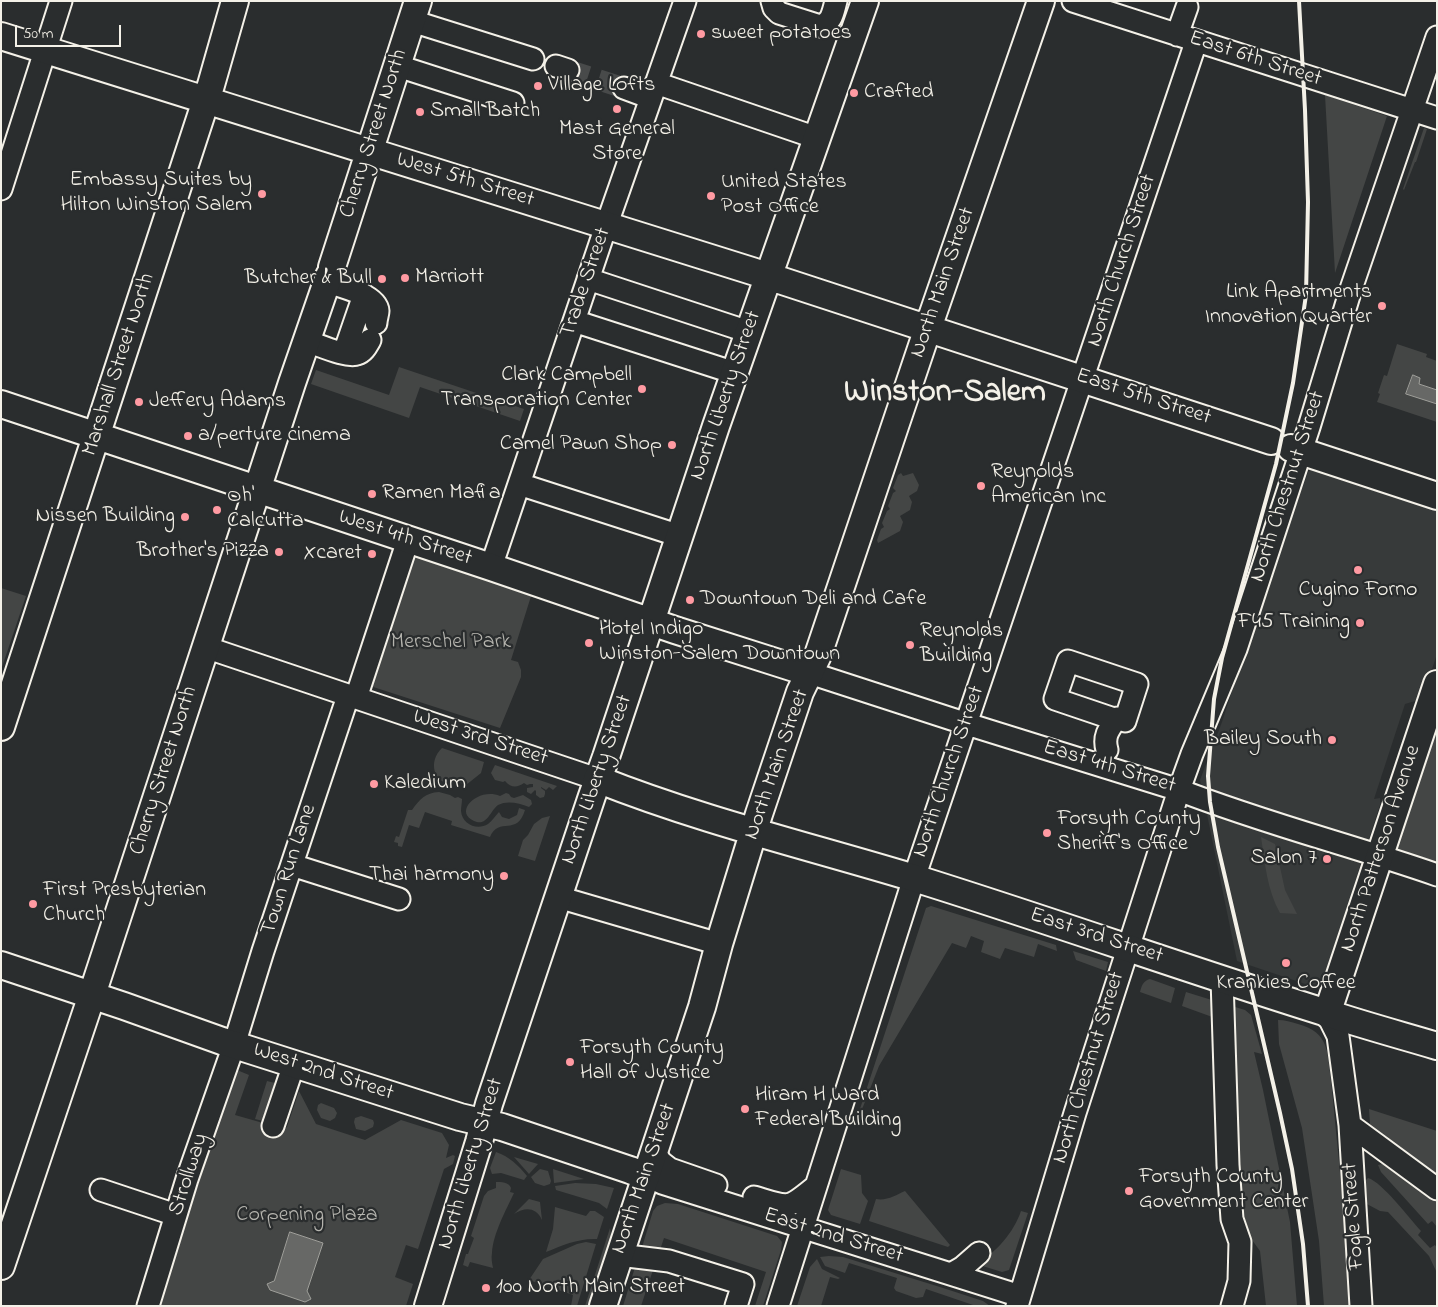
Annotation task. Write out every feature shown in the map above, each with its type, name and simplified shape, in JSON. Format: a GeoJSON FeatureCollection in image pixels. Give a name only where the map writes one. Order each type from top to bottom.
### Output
{"type":"FeatureCollection","features":[{"type":"Feature","properties":{"kind":"main road","name":"Marshall Street North"},"geometry":{"type":"LineString","coordinates":[[1,728],[206,100],[235,1]]}},
{"type":"Feature","properties":{"kind":"main road","name":"North Liberty Street"},"geometry":{"type":"LineString","coordinates":[[428,1306],[489,1104],[558,897],[768,276],[865,1]]}},
{"type":"Feature","properties":{"kind":"main road","name":"North Main Street"},"geometry":{"type":"LineString","coordinates":[[603,1306],[702,1007],[719,944],[797,702],[818,655],[1041,1]]}},
{"type":"Feature","properties":{"kind":"main road","name":"Cherry Street North"},"geometry":{"type":"LineString","coordinates":[[1,1266],[92,995],[415,11]]}},
{"type":"Feature","properties":{"kind":"main road","name":"West 5th Street"},"geometry":{"type":"LineString","coordinates":[[1,36],[768,276],[928,328]]}},
{"type":"Feature","properties":{"kind":"main road","name":"East 5th Street"},"geometry":{"type":"LineString","coordinates":[[928,328],[1437,496]]}},
{"type":"Feature","properties":{"kind":"main road","name":"West 4th Street"},"geometry":{"type":"LineString","coordinates":[[1,404],[810,673]]}},
{"type":"Feature","properties":{"kind":"main road","name":"North Patterson Avenue"},"geometry":{"type":"LineString","coordinates":[[1327,1014],[1437,684]]}},
{"type":"Feature","properties":{"kind":"main road","name":"West 3rd Street"},"geometry":{"type":"LineString","coordinates":[[598,779],[646,797],[754,832]]}},
{"type":"Feature","properties":{"kind":"main road","name":"East 3rd Street"},"geometry":{"type":"LineString","coordinates":[[754,832],[914,878],[1327,1014],[1437,1046]]}},
{"type":"Feature","properties":{"kind":"main road","name":"West 2nd Street"},"geometry":{"type":"LineString","coordinates":[[1,964],[234,1044],[460,1117],[650,1164]]}},
{"type":"Feature","properties":{"kind":"street"},"geometry":{"type":"LineString","coordinates":[[1,189],[62,1]]}},
{"type":"Feature","properties":{"kind":"street","name":"Trade Street"},"geometry":{"type":"LineString","coordinates":[[491,567],[606,225],[685,1]]}},
{"type":"Feature","properties":{"kind":"street"},"geometry":{"type":"LineString","coordinates":[[772,1],[774,8],[778,12],[820,26],[830,21],[836,1]]}},
{"type":"Feature","properties":{"kind":"street","name":"East 6th Street"},"geometry":{"type":"LineString","coordinates":[[1073,1],[1437,118]]}},
{"type":"Feature","properties":{"kind":"street","name":"North Church Street"},"geometry":{"type":"LineString","coordinates":[[778,1306],[914,878],[1084,378],[1187,38],[1187,7]]}},
{"type":"Feature","properties":{"kind":"street"},"geometry":{"type":"LineString","coordinates":[[415,11],[533,59]]}},
{"type":"Feature","properties":{"kind":"street","name":"North Chestnut Street"},"geometry":{"type":"LineString","coordinates":[[1019,1301],[1074,1113],[1179,790],[1192,754],[1236,650],[1288,446],[1351,289],[1437,37]]}},
{"type":"Feature","properties":{"kind":"street"},"geometry":{"type":"LineString","coordinates":[[398,66],[513,103]]}},
{"type":"Feature","properties":{"kind":"street"},"geometry":{"type":"LineString","coordinates":[[624,88],[654,90],[817,138]]}},
{"type":"Feature","properties":{"kind":"street"},"geometry":{"type":"LineString","coordinates":[[306,341],[355,356],[363,351],[373,331],[378,310],[374,301],[329,275]]}},
{"type":"Feature","properties":{"kind":"street"},"geometry":{"type":"LineString","coordinates":[[588,279],[749,332]]}},
{"type":"Feature","properties":{"kind":"street"},"geometry":{"type":"LineString","coordinates":[[344,353],[364,295]]}},
{"type":"Feature","properties":{"kind":"street"},"geometry":{"type":"LineString","coordinates":[[574,322],[735,374]]}},
{"type":"Feature","properties":{"kind":"street"},"geometry":{"type":"LineString","coordinates":[[519,484],[680,536]]}},
{"type":"Feature","properties":{"kind":"street","name":"Town Run Lane"},"geometry":{"type":"LineString","coordinates":[[234,1044],[292,865],[408,540]]}},
{"type":"Feature","properties":{"kind":"street","name":"West 3rd Street"},"geometry":{"type":"LineString","coordinates":[[205,647],[598,779]]}},
{"type":"Feature","properties":{"kind":"street","name":"East 4th Street"},"geometry":{"type":"LineString","coordinates":[[810,673],[966,724],[1104,758],[1218,805],[1437,874]]}},
{"type":"Feature","properties":{"kind":"street"},"geometry":{"type":"LineString","coordinates":[[1104,758],[1112,745],[1118,727],[1117,720]]}},
{"type":"Feature","properties":{"kind":"street"},"geometry":{"type":"LineString","coordinates":[[292,865],[399,899]]}},
{"type":"Feature","properties":{"kind":"street"},"geometry":{"type":"LineString","coordinates":[[558,897],[719,944]]}},
{"type":"Feature","properties":{"kind":"street"},"geometry":{"type":"LineString","coordinates":[[1222,979],[1228,1165],[1232,1218],[1240,1242],[1239,1281],[1232,1306]]}},
{"type":"Feature","properties":{"kind":"street","name":"Fogle Street"},"geometry":{"type":"LineString","coordinates":[[1327,1014],[1338,1036],[1350,1126],[1361,1306]]}},
{"type":"Feature","properties":{"kind":"street","name":"Strollway"},"geometry":{"type":"LineString","coordinates":[[148,1306],[176,1215],[234,1044]]}},
{"type":"Feature","properties":{"kind":"street"},"geometry":{"type":"LineString","coordinates":[[273,1126],[294,1064]]}},
{"type":"Feature","properties":{"kind":"street","name":"Fogle Street"},"geometry":{"type":"LineString","coordinates":[[1350,1126],[1437,1189]]}},
{"type":"Feature","properties":{"kind":"street","name":"East 2nd Street"},"geometry":{"type":"LineString","coordinates":[[816,1186],[795,1202],[785,1206],[674,1171],[661,1162],[650,1164],[662,1183],[951,1274],[1019,1301]]}},
{"type":"Feature","properties":{"kind":"street"},"geometry":{"type":"LineString","coordinates":[[101,1190],[176,1215]]}},
{"type":"Feature","properties":{"kind":"street"},"geometry":{"type":"LineString","coordinates":[[951,1274],[963,1267],[979,1253]]}},
{"type":"Feature","properties":{"kind":"street"},"geometry":{"type":"LineString","coordinates":[[619,1255],[669,1261],[743,1284],[736,1306]]}},
{"type":"Feature","properties":{"kind":"shaded area"},"geometry":{"type":"Polygon","coordinates":[[[1413,375],[1420,378],[1419,384],[1437,390],[1437,404],[1406,394],[1413,375]]]}},
{"type":"Feature","properties":{"kind":"shaded area"},"geometry":{"type":"Polygon","coordinates":[[[1314,466],[1437,506],[1437,654],[1422,699],[1405,704],[1374,799],[1380,798],[1380,805],[1320,989],[1237,961],[1200,780],[1222,722],[1262,599],[1308,472],[1314,466]]]}},
{"type":"Feature","properties":{"kind":"shaded area"},"geometry":{"type":"Polygon","coordinates":[[[290,1232],[323,1243],[307,1291],[311,1299],[305,1302],[270,1290],[267,1284],[274,1281],[290,1232]]]}},
{"type":"Feature","properties":{"kind":"green space"},"geometry":{"type":"Polygon","coordinates":[[[1325,95],[1387,116],[1335,273],[1325,95]]]}},
{"type":"Feature","properties":{"kind":"green space"},"geometry":{"type":"Polygon","coordinates":[[[1424,128],[1427,129],[1404,190],[1403,189],[1424,128]]]}},
{"type":"Feature","properties":{"kind":"green space"},"geometry":{"type":"Polygon","coordinates":[[[1397,344],[1427,354],[1426,357],[1437,361],[1437,422],[1377,402],[1384,375],[1387,376],[1397,344]]]}},
{"type":"Feature","properties":{"kind":"green space"},"geometry":{"type":"Polygon","coordinates":[[[399,367],[524,409],[520,421],[420,387],[409,418],[311,384],[316,370],[389,395],[399,367]]]}},
{"type":"Feature","properties":{"kind":"green space"},"geometry":{"type":"Polygon","coordinates":[[[901,473],[903,476],[913,473],[919,485],[917,491],[909,496],[912,502],[910,510],[900,516],[903,522],[900,531],[878,543],[877,540],[881,529],[884,527],[882,523],[887,511],[890,509],[888,506],[893,493],[896,491],[893,488],[898,475],[901,473]]]}},
{"type":"Feature","properties":{"kind":"green space","name":"Merschel Park"},"geometry":{"type":"Polygon","coordinates":[[[408,552],[532,593],[511,660],[518,662],[521,677],[500,728],[364,684],[377,652],[387,642],[388,631],[408,552]]]}},
{"type":"Feature","properties":{"kind":"green space"},"geometry":{"type":"Polygon","coordinates":[[[1,588],[26,596],[1,670],[1,588]]]}},
{"type":"Feature","properties":{"kind":"green space"},"geometry":{"type":"Polygon","coordinates":[[[1437,684],[1437,875],[1381,855],[1437,684]]]}},
{"type":"Feature","properties":{"kind":"green space"},"geometry":{"type":"Polygon","coordinates":[[[442,748],[484,762],[481,773],[466,785],[459,782],[445,782],[439,779],[434,768],[434,761],[442,748]]]}},
{"type":"Feature","properties":{"kind":"green space"},"geometry":{"type":"Polygon","coordinates":[[[495,765],[557,786],[553,790],[549,787],[546,790],[541,787],[545,794],[544,797],[540,798],[536,795],[535,790],[531,794],[527,792],[527,788],[533,787],[533,784],[527,785],[524,783],[514,786],[505,781],[495,780],[491,773],[495,765]]]}},
{"type":"Feature","properties":{"kind":"green space"},"geometry":{"type":"Polygon","coordinates":[[[439,792],[462,799],[462,816],[467,823],[479,827],[488,824],[499,812],[502,817],[509,819],[517,815],[519,808],[525,810],[522,818],[517,823],[498,828],[490,837],[451,825],[452,821],[425,812],[419,828],[409,825],[402,847],[398,846],[398,843],[394,842],[396,836],[399,837],[408,810],[412,810],[426,795],[439,792]]]}},
{"type":"Feature","properties":{"kind":"green space"},"geometry":{"type":"Polygon","coordinates":[[[506,793],[514,798],[523,795],[531,800],[532,804],[529,807],[521,804],[502,803],[482,822],[474,821],[468,817],[467,807],[477,798],[492,794],[500,796],[506,793]]]}},
{"type":"Feature","properties":{"kind":"green space"},"geometry":{"type":"Polygon","coordinates":[[[550,816],[535,861],[518,856],[523,840],[534,824],[542,818],[550,816]]]}},
{"type":"Feature","properties":{"kind":"green space"},"geometry":{"type":"Polygon","coordinates":[[[1261,837],[1275,844],[1285,890],[1297,914],[1280,913],[1272,895],[1267,876],[1261,837]]]}},
{"type":"Feature","properties":{"kind":"green space"},"geometry":{"type":"Polygon","coordinates":[[[931,906],[1056,945],[1057,951],[1038,944],[1034,957],[1005,948],[1000,959],[981,952],[984,941],[971,936],[966,948],[952,943],[879,1066],[859,1117],[858,1115],[926,908],[931,906]]]}},
{"type":"Feature","properties":{"kind":"green space"},"geometry":{"type":"Polygon","coordinates":[[[1073,951],[1108,962],[1106,971],[1076,960],[1073,951]]]}},
{"type":"Feature","properties":{"kind":"green space"},"geometry":{"type":"Polygon","coordinates":[[[1150,979],[1175,988],[1171,1003],[1140,992],[1143,984],[1150,979]]]}},
{"type":"Feature","properties":{"kind":"green space"},"geometry":{"type":"Polygon","coordinates":[[[1186,992],[1215,1001],[1215,1018],[1182,1006],[1186,992]]]}},
{"type":"Feature","properties":{"kind":"green space"},"geometry":{"type":"Polygon","coordinates":[[[1232,1006],[1245,1010],[1251,1015],[1262,1054],[1254,1052],[1290,1222],[1297,1306],[1266,1306],[1260,1251],[1247,1233],[1239,1210],[1232,1006]]]}},
{"type":"Feature","properties":{"kind":"green space"},"geometry":{"type":"Polygon","coordinates":[[[1278,1020],[1298,1024],[1316,1033],[1321,1038],[1327,1052],[1353,1306],[1324,1306],[1319,1241],[1302,1128],[1279,1044],[1278,1020]]]}},
{"type":"Feature","properties":{"kind":"green space","name":"Corpening Plaza"},"geometry":{"type":"Polygon","coordinates":[[[237,1070],[249,1075],[235,1115],[284,1129],[287,1127],[299,1091],[316,1124],[365,1140],[401,1120],[442,1133],[449,1145],[446,1158],[455,1156],[453,1164],[444,1169],[418,1249],[406,1245],[395,1277],[413,1284],[406,1306],[155,1306],[237,1070]]]}},
{"type":"Feature","properties":{"kind":"green space"},"geometry":{"type":"Polygon","coordinates":[[[267,1081],[275,1083],[263,1121],[255,1119],[267,1081]]]}},
{"type":"Feature","properties":{"kind":"green space"},"geometry":{"type":"Polygon","coordinates":[[[321,1103],[334,1108],[337,1113],[335,1118],[330,1121],[321,1118],[317,1110],[318,1105],[321,1103]]]}},
{"type":"Feature","properties":{"kind":"green space"},"geometry":{"type":"Polygon","coordinates":[[[1369,1109],[1437,1131],[1437,1174],[1370,1124],[1369,1109]]]}},
{"type":"Feature","properties":{"kind":"green space"},"geometry":{"type":"Polygon","coordinates":[[[361,1116],[373,1120],[373,1127],[365,1131],[356,1129],[355,1118],[361,1116]]]}},
{"type":"Feature","properties":{"kind":"green space"},"geometry":{"type":"Polygon","coordinates":[[[496,1152],[517,1165],[527,1176],[524,1180],[501,1173],[492,1174],[490,1168],[496,1152]]]}},
{"type":"Feature","properties":{"kind":"green space"},"geometry":{"type":"Polygon","coordinates":[[[514,1157],[538,1164],[529,1174],[514,1157]]]}},
{"type":"Feature","properties":{"kind":"green space"},"geometry":{"type":"Polygon","coordinates":[[[1378,1165],[1389,1166],[1437,1203],[1437,1227],[1432,1221],[1428,1224],[1381,1172],[1378,1165]]]}},
{"type":"Feature","properties":{"kind":"green space"},"geometry":{"type":"Polygon","coordinates":[[[540,1169],[548,1171],[550,1184],[544,1186],[535,1183],[531,1177],[540,1169]]]}},
{"type":"Feature","properties":{"kind":"green space"},"geometry":{"type":"Polygon","coordinates":[[[553,1169],[584,1179],[554,1183],[553,1169]]]}},
{"type":"Feature","properties":{"kind":"green space"},"geometry":{"type":"Polygon","coordinates":[[[841,1169],[861,1175],[862,1193],[868,1201],[860,1224],[831,1215],[828,1210],[841,1169]]]}},
{"type":"Feature","properties":{"kind":"green space"},"geometry":{"type":"Polygon","coordinates":[[[1368,1178],[1381,1186],[1396,1202],[1421,1231],[1418,1235],[1430,1248],[1435,1245],[1437,1248],[1437,1273],[1429,1256],[1388,1212],[1380,1211],[1365,1203],[1364,1182],[1368,1178]]]}},
{"type":"Feature","properties":{"kind":"green space"},"geometry":{"type":"Polygon","coordinates":[[[496,1182],[509,1185],[511,1188],[510,1192],[514,1193],[500,1222],[495,1238],[492,1257],[493,1268],[470,1262],[468,1267],[463,1265],[474,1238],[471,1236],[484,1196],[488,1191],[496,1188],[496,1182]]]}},
{"type":"Feature","properties":{"kind":"green space"},"geometry":{"type":"Polygon","coordinates":[[[575,1183],[596,1184],[614,1188],[607,1209],[599,1203],[556,1190],[555,1186],[575,1183]]]}},
{"type":"Feature","properties":{"kind":"green space"},"geometry":{"type":"Polygon","coordinates":[[[905,1191],[950,1245],[948,1247],[869,1221],[876,1199],[888,1198],[905,1191]]]}},
{"type":"Feature","properties":{"kind":"green space"},"geometry":{"type":"Polygon","coordinates":[[[529,1199],[540,1202],[542,1220],[537,1213],[526,1209],[514,1214],[529,1199]]]}},
{"type":"Feature","properties":{"kind":"green space"},"geometry":{"type":"Polygon","coordinates":[[[665,1203],[678,1204],[777,1236],[782,1242],[781,1250],[763,1306],[755,1306],[766,1272],[664,1238],[659,1253],[640,1254],[653,1211],[657,1206],[665,1203]]]}},
{"type":"Feature","properties":{"kind":"green space"},"geometry":{"type":"Polygon","coordinates":[[[555,1207],[586,1216],[590,1211],[595,1211],[604,1217],[597,1239],[577,1241],[546,1252],[553,1229],[555,1207]]]}},
{"type":"Feature","properties":{"kind":"green space"},"geometry":{"type":"Polygon","coordinates":[[[1021,1211],[1028,1213],[1009,1270],[1002,1272],[976,1264],[997,1248],[1009,1234],[1021,1211]]]}},
{"type":"Feature","properties":{"kind":"green space"},"geometry":{"type":"Polygon","coordinates":[[[610,1228],[610,1241],[590,1306],[585,1306],[610,1228]]]}},
{"type":"Feature","properties":{"kind":"green space"},"geometry":{"type":"Polygon","coordinates":[[[586,1242],[596,1244],[577,1306],[571,1306],[573,1295],[529,1280],[543,1259],[586,1242]]]}},
{"type":"Feature","properties":{"kind":"green space"},"geometry":{"type":"Polygon","coordinates":[[[820,1257],[843,1257],[940,1287],[983,1301],[990,1306],[976,1306],[926,1289],[923,1297],[916,1298],[896,1291],[894,1288],[897,1278],[849,1263],[845,1273],[825,1266],[820,1257]]]}},
{"type":"Feature","properties":{"kind":"green space"},"geometry":{"type":"Polygon","coordinates":[[[817,1259],[822,1269],[840,1278],[830,1277],[821,1306],[797,1306],[810,1267],[817,1259]]]}},
{"type":"Feature","properties":{"kind":"green space"},"geometry":{"type":"Polygon","coordinates":[[[637,1261],[655,1264],[641,1306],[623,1306],[637,1261]]]}},
{"type":"Feature","properties":{"kind":"tunnel"},"geometry":{"type":"LineString","coordinates":[[568,70],[624,88]]}},
{"type":"Feature","properties":{"kind":"railway"},"geometry":{"type":"LineString","coordinates":[[1299,1],[1308,202],[1306,295],[1293,383],[1276,464],[1222,658],[1214,699],[1208,776],[1210,802],[1218,847],[1292,1169],[1303,1244],[1308,1306]]}},
{"type":"Feature","properties":{"kind":"place","name":"sweet potatoes"},"geometry":{"type":"Point","coordinates":[701,34]}},
{"type":"Feature","properties":{"kind":"place","name":"Village Lofts"},"geometry":{"type":"Point","coordinates":[538,86]}},
{"type":"Feature","properties":{"kind":"place","name":"Crafted"},"geometry":{"type":"Point","coordinates":[854,93]}},
{"type":"Feature","properties":{"kind":"place","name":"Mast General Store"},"geometry":{"type":"Point","coordinates":[617,109]}},
{"type":"Feature","properties":{"kind":"place","name":"Small Batch"},"geometry":{"type":"Point","coordinates":[420,112]}},
{"type":"Feature","properties":{"kind":"place","name":"Embassy Suites by Hilton Winston Salem"},"geometry":{"type":"Point","coordinates":[262,194]}},
{"type":"Feature","properties":{"kind":"place","name":"United States Post Office"},"geometry":{"type":"Point","coordinates":[711,196]}},
{"type":"Feature","properties":{"kind":"place","name":"Marriott"},"geometry":{"type":"Point","coordinates":[405,278]}},
{"type":"Feature","properties":{"kind":"place","name":"Butcher & Bull"},"geometry":{"type":"Point","coordinates":[382,279]}},
{"type":"Feature","properties":{"kind":"place","name":"Link Apartments Innovation Quarter"},"geometry":{"type":"Point","coordinates":[1382,306]}},
{"type":"Feature","properties":{"kind":"place","name":"Clark Campbell Transporation Center"},"geometry":{"type":"Point","coordinates":[642,389]}},
{"type":"Feature","properties":{"kind":"place","name":"Jeffery Adams"},"geometry":{"type":"Point","coordinates":[139,402]}},
{"type":"Feature","properties":{"kind":"place","name":"a/perture cinema"},"geometry":{"type":"Point","coordinates":[188,436]}},
{"type":"Feature","properties":{"kind":"place","name":"Camel Pawn Shop"},"geometry":{"type":"Point","coordinates":[672,445]}},
{"type":"Feature","properties":{"kind":"place","name":"Reynolds American Inc"},"geometry":{"type":"Point","coordinates":[981,486]}},
{"type":"Feature","properties":{"kind":"place","name":"Ramen Mafia"},"geometry":{"type":"Point","coordinates":[372,494]}},
{"type":"Feature","properties":{"kind":"place","name":"Oh' Calcutta"},"geometry":{"type":"Point","coordinates":[217,510]}},
{"type":"Feature","properties":{"kind":"place","name":"Nissen Building"},"geometry":{"type":"Point","coordinates":[185,517]}},
{"type":"Feature","properties":{"kind":"place","name":"Brother's Pizza"},"geometry":{"type":"Point","coordinates":[279,552]}},
{"type":"Feature","properties":{"kind":"place","name":"Xcaret"},"geometry":{"type":"Point","coordinates":[372,554]}},
{"type":"Feature","properties":{"kind":"place","name":"Cugino Forno"},"geometry":{"type":"Point","coordinates":[1358,570]}},
{"type":"Feature","properties":{"kind":"place","name":"Downtown Deli and Cafe"},"geometry":{"type":"Point","coordinates":[690,600]}},
{"type":"Feature","properties":{"kind":"place","name":"F45 Training"},"geometry":{"type":"Point","coordinates":[1360,623]}},
{"type":"Feature","properties":{"kind":"place","name":"Hotel Indigo Winston-Salem Downtown"},"geometry":{"type":"Point","coordinates":[589,643]}},
{"type":"Feature","properties":{"kind":"place","name":"Reynolds Building"},"geometry":{"type":"Point","coordinates":[910,645]}},
{"type":"Feature","properties":{"kind":"place","name":"Bailey South"},"geometry":{"type":"Point","coordinates":[1332,740]}},
{"type":"Feature","properties":{"kind":"place","name":"Kaledium"},"geometry":{"type":"Point","coordinates":[374,784]}},
{"type":"Feature","properties":{"kind":"place","name":"Forsyth County Sheriff's Office"},"geometry":{"type":"Point","coordinates":[1047,833]}},
{"type":"Feature","properties":{"kind":"place","name":"Salon 7"},"geometry":{"type":"Point","coordinates":[1327,859]}},
{"type":"Feature","properties":{"kind":"place","name":"Thai harmony"},"geometry":{"type":"Point","coordinates":[504,876]}},
{"type":"Feature","properties":{"kind":"place","name":"First Presbyterian Church"},"geometry":{"type":"Point","coordinates":[33,904]}},
{"type":"Feature","properties":{"kind":"place","name":"Krankies Coffee"},"geometry":{"type":"Point","coordinates":[1286,963]}},
{"type":"Feature","properties":{"kind":"place","name":"Forsyth County Hall of Justice"},"geometry":{"type":"Point","coordinates":[570,1062]}},
{"type":"Feature","properties":{"kind":"place","name":"Hiram H Ward Federal Building"},"geometry":{"type":"Point","coordinates":[745,1109]}},
{"type":"Feature","properties":{"kind":"place","name":"Forsyth County Government Center"},"geometry":{"type":"Point","coordinates":[1129,1191]}},
{"type":"Feature","properties":{"kind":"place","name":"100 North Main Street"},"geometry":{"type":"Point","coordinates":[486,1288]}},
{"type":"Feature","properties":{"kind":"district","name":"Winston-Salem"},"geometry":{"type":"Point","coordinates":[945,395]}}]}
